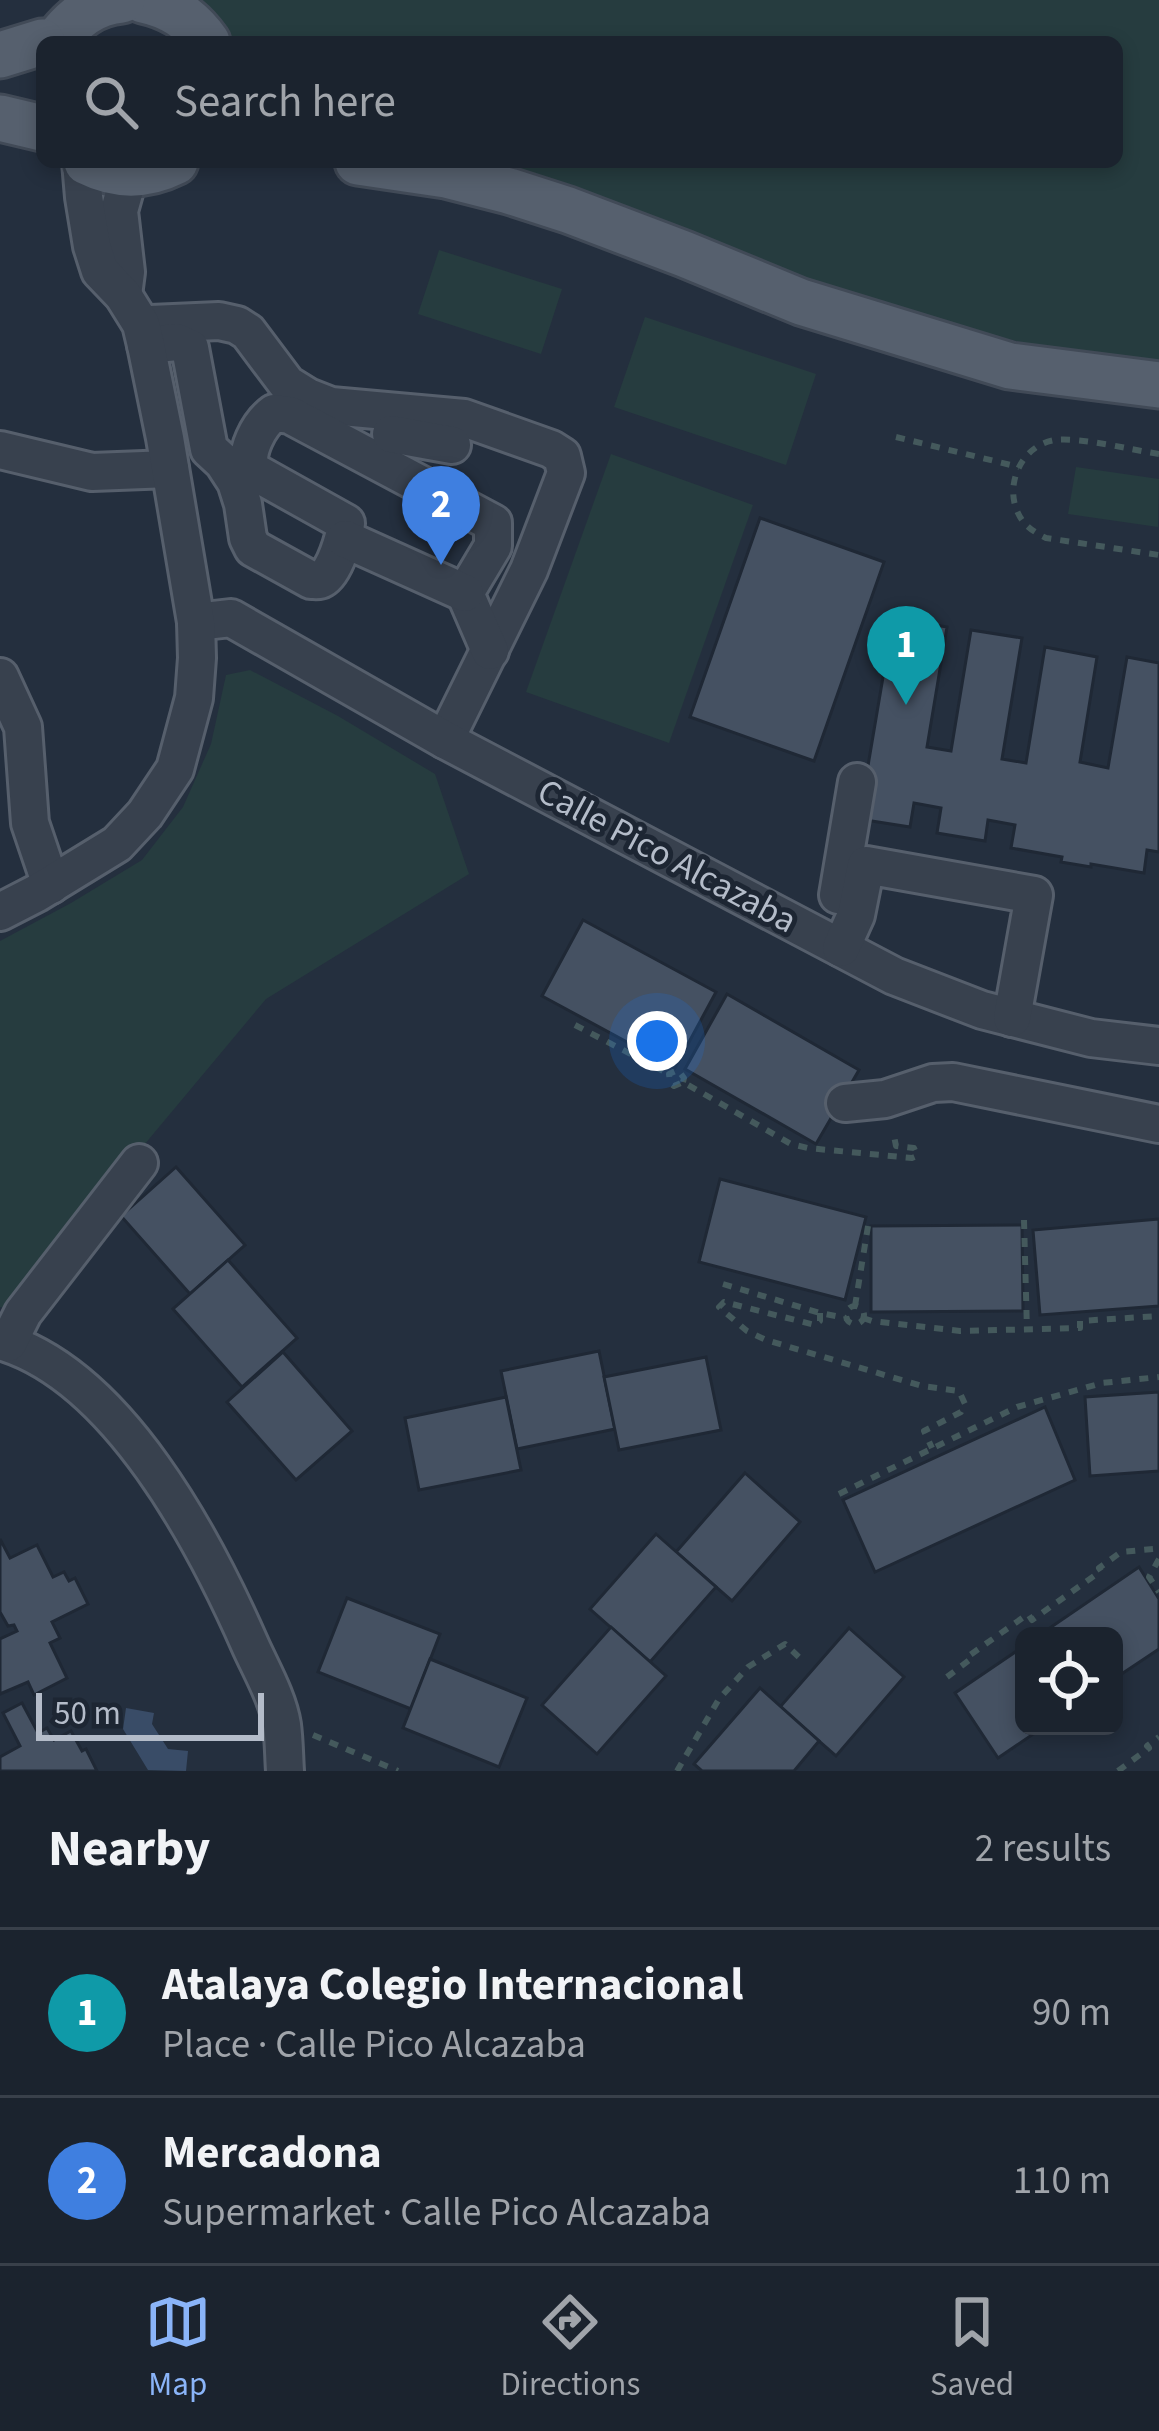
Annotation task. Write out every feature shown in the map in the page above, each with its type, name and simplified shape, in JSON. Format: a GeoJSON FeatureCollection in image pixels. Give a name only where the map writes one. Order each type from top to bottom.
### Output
{"type":"FeatureCollection","features":[{"type":"Feature","properties":{"kind":"main road"},"geometry":{"type":"LineString","coordinates":[[56,36],[91,8],[122,0]]}},
{"type":"Feature","properties":{"kind":"main road"},"geometry":{"type":"LineString","coordinates":[[143,0],[187,18],[201,36]]}},
{"type":"Feature","properties":{"kind":"main road"},"geometry":{"type":"LineString","coordinates":[[0,55],[36,45]]}},
{"type":"Feature","properties":{"kind":"main road"},"geometry":{"type":"LineString","coordinates":[[0,118],[36,127]]}},
{"type":"Feature","properties":{"kind":"main road"},"geometry":{"type":"LineString","coordinates":[[122,168],[163,168]]}},
{"type":"Feature","properties":{"kind":"main road"},"geometry":{"type":"LineString","coordinates":[[430,169],[568,210],[801,302],[1010,366],[1159,385]]}},
{"type":"Feature","properties":{"kind":"street"},"geometry":{"type":"LineString","coordinates":[[98,168],[83,197],[100,271],[137,321],[190,348],[209,448],[236,482],[346,523],[345,538],[326,576],[319,580],[253,548],[183,547]]}},
{"type":"Feature","properties":{"kind":"street"},"geometry":{"type":"LineString","coordinates":[[0,912],[117,844],[145,814],[175,769],[194,698],[196,622],[170,469],[126,272],[119,211],[100,168]]}},
{"type":"Feature","properties":{"kind":"street"},"geometry":{"type":"LineString","coordinates":[[137,321],[237,325],[248,332],[286,384],[308,397],[452,446]]}},
{"type":"Feature","properties":{"kind":"street"},"geometry":{"type":"LineString","coordinates":[[253,548],[245,528],[252,490],[248,456],[266,419],[286,413],[493,523],[494,546],[465,593]]}},
{"type":"Feature","properties":{"kind":"street"},"geometry":{"type":"LineString","coordinates":[[343,430],[356,428],[452,446],[557,452],[566,467],[529,570],[445,740]]}},
{"type":"Feature","properties":{"kind":"street"},"geometry":{"type":"LineString","coordinates":[[0,449],[92,472],[170,469]]}},
{"type":"Feature","properties":{"kind":"street"},"geometry":{"type":"LineString","coordinates":[[345,538],[465,593],[490,651]]}},
{"type":"Feature","properties":{"kind":"street","name":"Calle Pico Alcazaba"},"geometry":{"type":"LineString","coordinates":[[196,622],[231,618],[445,740],[894,976],[1012,1018],[1091,1038],[1159,1046]]}},
{"type":"Feature","properties":{"kind":"street"},"geometry":{"type":"LineString","coordinates":[[0,677],[23,727],[30,823],[51,885]]}},
{"type":"Feature","properties":{"kind":"street"},"geometry":{"type":"LineString","coordinates":[[831,943],[857,782]]}},
{"type":"Feature","properties":{"kind":"street"},"geometry":{"type":"LineString","coordinates":[[831,943],[856,916],[866,865],[1034,895],[1012,1018]]}},
{"type":"Feature","properties":{"kind":"street"},"geometry":{"type":"LineString","coordinates":[[845,1103],[885,1099],[933,1083],[953,1082],[1159,1124]]}},
{"type":"Feature","properties":{"kind":"street"},"geometry":{"type":"LineString","coordinates":[[140,1163],[4,1342],[67,1373],[150,1464],[220,1575],[282,1721],[285,1771]]}},
{"type":"Feature","properties":{"kind":"path"},"geometry":{"type":"LineString","coordinates":[[896,437],[1019,466]]}},
{"type":"Feature","properties":{"kind":"path"},"geometry":{"type":"LineString","coordinates":[[1159,454],[1060,439],[1029,453],[1013,483],[1019,517],[1046,538],[1159,555]]}},
{"type":"Feature","properties":{"kind":"path"},"geometry":{"type":"LineString","coordinates":[[575,1025],[669,1074],[678,1070],[683,1082],[791,1144],[914,1158],[916,1149],[896,1145],[885,1099]]}},
{"type":"Feature","properties":{"kind":"path"},"geometry":{"type":"LineString","coordinates":[[855,1306],[869,1220]]}},
{"type":"Feature","properties":{"kind":"path"},"geometry":{"type":"LineString","coordinates":[[1024,1220],[1027,1331]]}},
{"type":"Feature","properties":{"kind":"path"},"geometry":{"type":"LineString","coordinates":[[723,1284],[855,1324],[864,1312],[855,1306]]}},
{"type":"Feature","properties":{"kind":"path"},"geometry":{"type":"LineString","coordinates":[[820,1313],[815,1325],[724,1302],[719,1306],[758,1338],[922,1386],[959,1390],[965,1400],[961,1412],[923,1430],[932,1448]]}},
{"type":"Feature","properties":{"kind":"path"},"geometry":{"type":"LineString","coordinates":[[847,1318],[850,1307],[855,1306]]}},
{"type":"Feature","properties":{"kind":"path"},"geometry":{"type":"LineString","coordinates":[[863,1318],[960,1331],[1027,1331],[1080,1328],[1080,1321],[1159,1316]]}},
{"type":"Feature","properties":{"kind":"path"},"geometry":{"type":"LineString","coordinates":[[838,1494],[1017,1407],[1102,1382],[1159,1376]]}},
{"type":"Feature","properties":{"kind":"path"},"geometry":{"type":"LineString","coordinates":[[1155,1540],[1157,1555],[1149,1577],[1159,1592]]}},
{"type":"Feature","properties":{"kind":"path"},"geometry":{"type":"LineString","coordinates":[[947,1677],[970,1655],[1028,1615],[1032,1620],[1121,1552],[1157,1555]]}},
{"type":"Feature","properties":{"kind":"path"},"geometry":{"type":"LineString","coordinates":[[676,1771],[719,1699],[748,1667],[785,1644],[802,1660]]}},
{"type":"Feature","properties":{"kind":"path"},"geometry":{"type":"LineString","coordinates":[[282,1721],[398,1771]]}},
{"type":"Feature","properties":{"kind":"path"},"geometry":{"type":"LineString","coordinates":[[1118,1771],[1159,1737]]}},
{"type":"Feature","properties":{"kind":"green space"},"geometry":{"type":"Polygon","coordinates":[[[193,0],[1159,0],[1159,363],[1098,361],[844,299],[482,168],[1123,168],[1123,36],[232,36],[193,0]]]}},
{"type":"Feature","properties":{"kind":"green space"},"geometry":{"type":"Polygon","coordinates":[[[439,250],[562,289],[541,354],[418,314],[439,250]]]}},
{"type":"Feature","properties":{"kind":"green space"},"geometry":{"type":"Polygon","coordinates":[[[645,317],[816,374],[786,465],[614,407],[645,317]]]}},
{"type":"Feature","properties":{"kind":"green space"},"geometry":{"type":"Polygon","coordinates":[[[611,454],[753,505],[669,743],[526,692],[611,454]]]}},
{"type":"Feature","properties":{"kind":"green space"},"geometry":{"type":"Polygon","coordinates":[[[1076,467],[1159,479],[1158,527],[1068,514],[1076,467]]]}},
{"type":"Feature","properties":{"kind":"green space"},"geometry":{"type":"Polygon","coordinates":[[[250,670],[435,774],[469,874],[266,999],[7,1309],[0,1307],[0,941],[142,860],[183,807],[211,744],[226,675],[250,670]]]}},
{"type":"Feature","properties":{"kind":"water"},"geometry":{"type":"Polygon","coordinates":[[[126,1708],[154,1713],[152,1724],[168,1749],[188,1751],[186,1771],[148,1770],[123,1729],[126,1708]]]}},
{"type":"Feature","properties":{"kind":"building"},"geometry":{"type":"Polygon","coordinates":[[[760,518],[884,562],[814,761],[690,717],[760,518]]]}},
{"type":"Feature","properties":{"kind":"building"},"geometry":{"type":"Polygon","coordinates":[[[893,618],[947,627],[927,747],[951,751],[971,630],[1022,638],[1002,759],[1026,763],[1045,647],[1097,657],[1080,762],[1108,768],[1127,657],[1159,663],[1159,852],[1147,850],[1144,873],[1061,862],[1062,857],[1011,848],[1015,825],[988,820],[985,841],[937,833],[941,808],[914,803],[910,827],[859,819],[893,618]]]}},
{"type":"Feature","properties":{"kind":"building"},"geometry":{"type":"Polygon","coordinates":[[[583,920],[716,992],[675,1068],[542,996],[583,920]]]}},
{"type":"Feature","properties":{"kind":"building"},"geometry":{"type":"Polygon","coordinates":[[[727,994],[859,1070],[816,1144],[685,1069],[727,994]]]}},
{"type":"Feature","properties":{"kind":"building"},"geometry":{"type":"Polygon","coordinates":[[[176,1167],[245,1245],[190,1294],[121,1216],[176,1167]]]}},
{"type":"Feature","properties":{"kind":"building"},"geometry":{"type":"Polygon","coordinates":[[[720,1179],[866,1217],[845,1300],[699,1262],[720,1179]]]}},
{"type":"Feature","properties":{"kind":"building"},"geometry":{"type":"Polygon","coordinates":[[[1159,1219],[1159,1306],[1040,1315],[1033,1230],[1159,1219]]]}},
{"type":"Feature","properties":{"kind":"building"},"geometry":{"type":"Polygon","coordinates":[[[1022,1225],[1023,1311],[871,1312],[871,1226],[1022,1225]]]}},
{"type":"Feature","properties":{"kind":"building"},"geometry":{"type":"Polygon","coordinates":[[[228,1260],[297,1338],[242,1387],[173,1309],[228,1260]]]}},
{"type":"Feature","properties":{"kind":"building"},"geometry":{"type":"Polygon","coordinates":[[[599,1351],[615,1429],[517,1449],[501,1371],[599,1351]]]}},
{"type":"Feature","properties":{"kind":"building"},"geometry":{"type":"Polygon","coordinates":[[[283,1352],[352,1431],[296,1480],[227,1402],[283,1352]]]}},
{"type":"Feature","properties":{"kind":"building"},"geometry":{"type":"Polygon","coordinates":[[[706,1357],[721,1430],[619,1450],[604,1377],[706,1357]]]}},
{"type":"Feature","properties":{"kind":"building"},"geometry":{"type":"Polygon","coordinates":[[[1159,1392],[1159,1471],[1090,1476],[1085,1397],[1159,1392]]]}},
{"type":"Feature","properties":{"kind":"building"},"geometry":{"type":"Polygon","coordinates":[[[506,1397],[521,1470],[419,1490],[405,1418],[506,1397]]]}},
{"type":"Feature","properties":{"kind":"building"},"geometry":{"type":"Polygon","coordinates":[[[1045,1407],[1075,1480],[875,1572],[843,1500],[1045,1407]]]}},
{"type":"Feature","properties":{"kind":"building"},"geometry":{"type":"Polygon","coordinates":[[[745,1473],[800,1522],[732,1601],[676,1552],[745,1473]]]}},
{"type":"Feature","properties":{"kind":"building"},"geometry":{"type":"Polygon","coordinates":[[[656,1534],[716,1587],[650,1662],[590,1609],[656,1534]]]}},
{"type":"Feature","properties":{"kind":"building"},"geometry":{"type":"Polygon","coordinates":[[[0,1539],[10,1558],[37,1545],[53,1577],[64,1572],[69,1581],[75,1578],[88,1604],[52,1622],[60,1638],[50,1643],[67,1678],[34,1695],[28,1682],[0,1694],[0,1639],[17,1631],[0,1612],[0,1539]]]}},
{"type":"Feature","properties":{"kind":"building"},"geometry":{"type":"Polygon","coordinates":[[[1139,1567],[1159,1599],[1159,1649],[1123,1673],[1123,1627],[1051,1627],[1139,1567]]]}},
{"type":"Feature","properties":{"kind":"building"},"geometry":{"type":"Polygon","coordinates":[[[347,1598],[440,1634],[411,1709],[318,1672],[347,1598]]]}},
{"type":"Feature","properties":{"kind":"building"},"geometry":{"type":"Polygon","coordinates":[[[611,1627],[666,1676],[597,1754],[542,1705],[611,1627]]]}},
{"type":"Feature","properties":{"kind":"building"},"geometry":{"type":"Polygon","coordinates":[[[849,1628],[904,1677],[836,1756],[780,1707],[849,1628]]]}},
{"type":"Feature","properties":{"kind":"building"},"geometry":{"type":"Polygon","coordinates":[[[1015,1652],[1015,1735],[1032,1735],[998,1758],[955,1693],[1015,1652]]]}},
{"type":"Feature","properties":{"kind":"building"},"geometry":{"type":"Polygon","coordinates":[[[430,1659],[527,1698],[499,1767],[403,1728],[430,1659]]]}},
{"type":"Feature","properties":{"kind":"building"},"geometry":{"type":"Polygon","coordinates":[[[760,1688],[819,1741],[794,1771],[702,1771],[694,1764],[760,1688]]]}},
{"type":"Feature","properties":{"kind":"building"},"geometry":{"type":"Polygon","coordinates":[[[22,1703],[38,1733],[47,1728],[54,1740],[71,1731],[97,1771],[0,1771],[0,1757],[20,1746],[3,1713],[22,1703]]]}},
{"type":"Feature","properties":{"kind":"place","name":"Mercadona"},"geometry":{"type":"Point","coordinates":[441,565]}},
{"type":"Feature","properties":{"kind":"place","name":"Atalaya Colegio Internacional"},"geometry":{"type":"Point","coordinates":[906,705]}}]}
